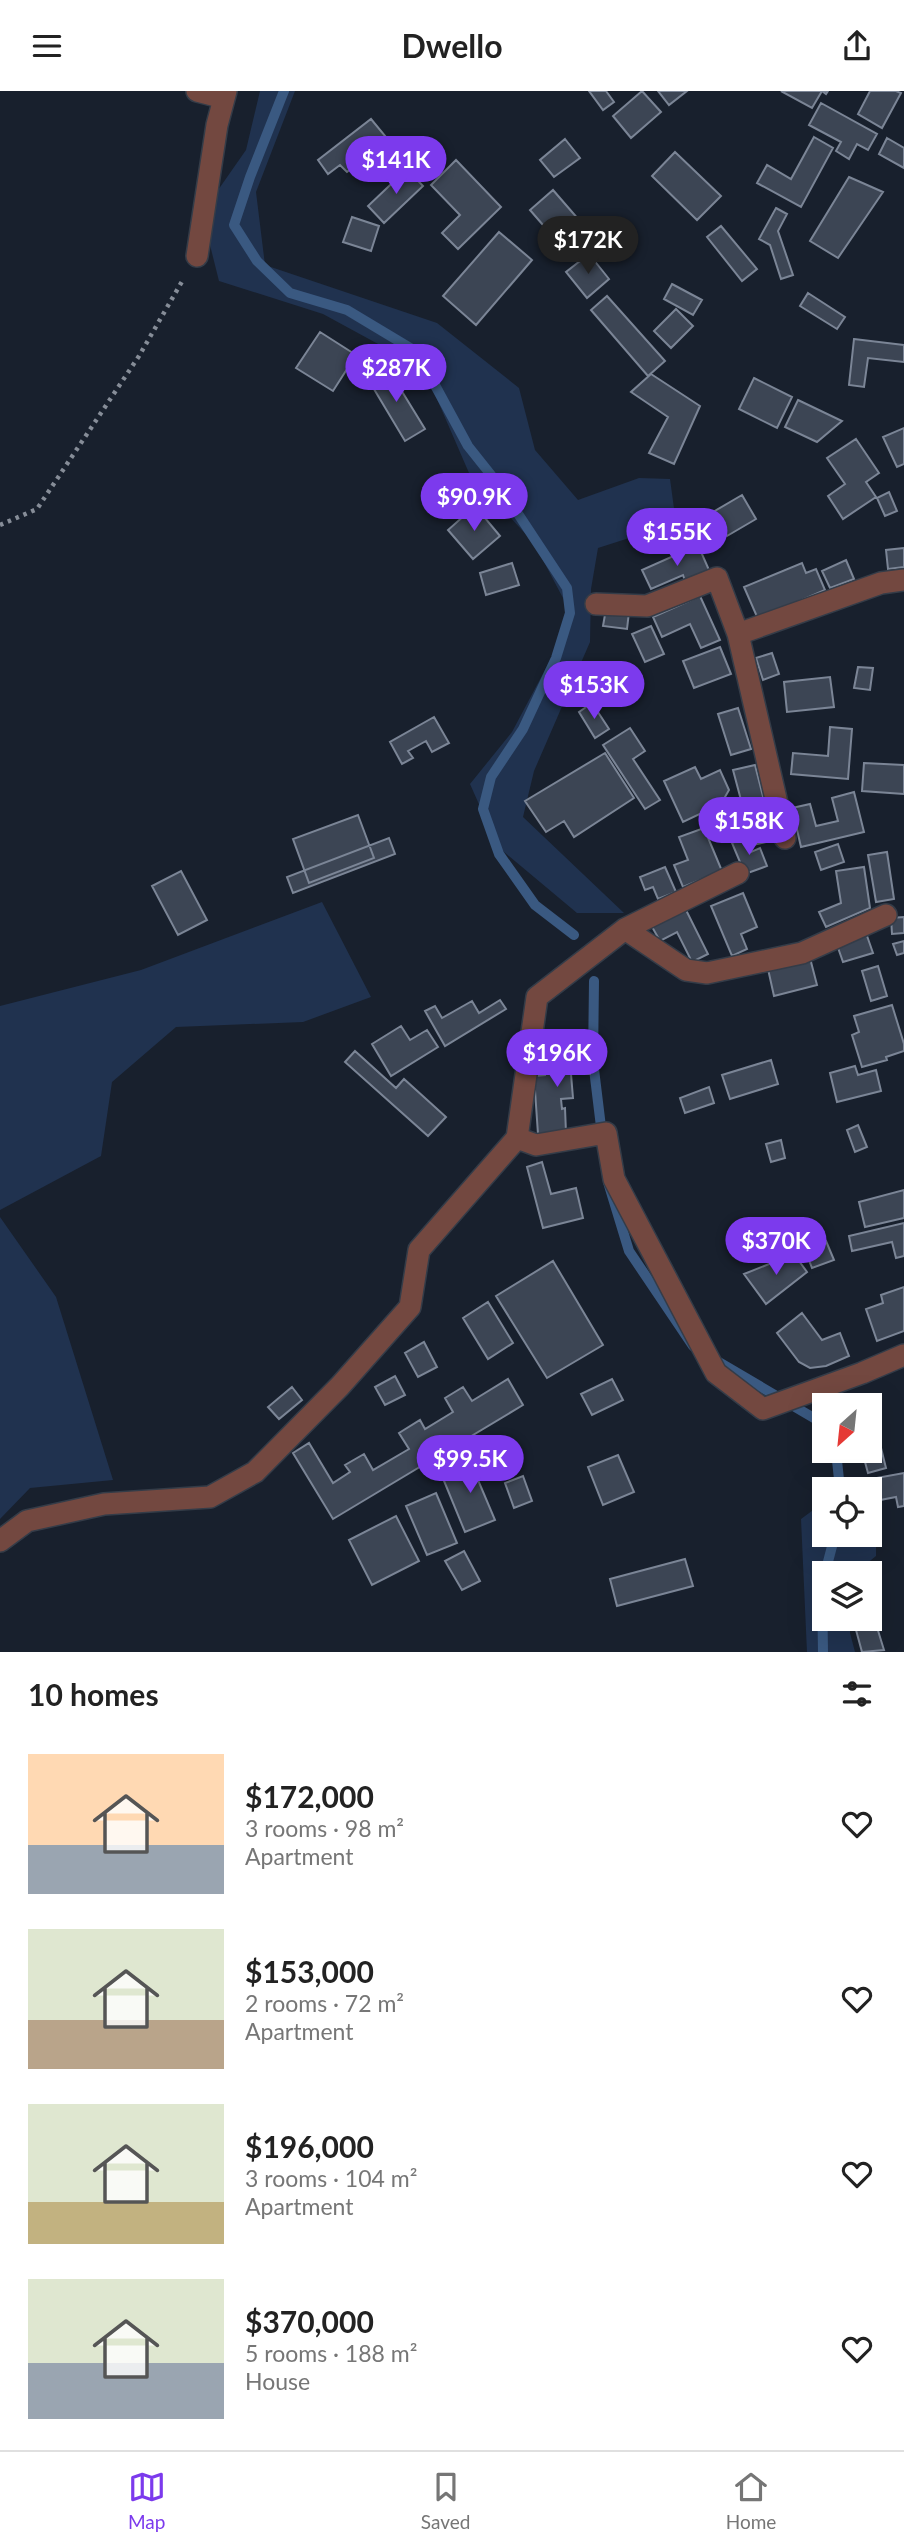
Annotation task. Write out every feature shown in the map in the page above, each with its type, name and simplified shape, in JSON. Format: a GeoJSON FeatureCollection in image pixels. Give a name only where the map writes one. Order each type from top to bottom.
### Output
{"type":"FeatureCollection","features":[{"type":"Feature","properties":{"kind":"street"},"geometry":{"type":"LineString","coordinates":[[197,91],[225,94],[217,125],[197,256]]}},
{"type":"Feature","properties":{"kind":"street"},"geometry":{"type":"LineString","coordinates":[[596,604],[647,606],[717,578],[738,634],[785,838]]}},
{"type":"Feature","properties":{"kind":"street"},"geometry":{"type":"LineString","coordinates":[[738,634],[881,583],[904,580]]}},
{"type":"Feature","properties":{"kind":"street"},"geometry":{"type":"LineString","coordinates":[[0,1541],[27,1521],[104,1504],[210,1497],[255,1472],[341,1386],[410,1307],[419,1250],[517,1138],[537,997],[625,929],[738,873]]}},
{"type":"Feature","properties":{"kind":"street"},"geometry":{"type":"LineString","coordinates":[[625,929],[686,970],[707,973],[802,953],[886,915]]}},
{"type":"Feature","properties":{"kind":"street"},"geometry":{"type":"LineString","coordinates":[[517,1138],[536,1145],[607,1133],[614,1179],[716,1373],[763,1409],[904,1355]]}},
{"type":"Feature","properties":{"kind":"path"},"geometry":{"type":"LineString","coordinates":[[0,525],[37,509],[139,356],[197,256]]}},
{"type":"Feature","properties":{"kind":"shaded area"},"geometry":{"type":"Polygon","coordinates":[[[260,91],[295,91],[256,192],[265,265],[437,323],[519,388],[535,450],[578,500],[639,478],[670,479],[676,523],[598,548],[591,589],[590,642],[534,771],[523,817],[624,913],[577,913],[498,847],[470,784],[512,732],[573,617],[534,543],[469,473],[424,369],[323,314],[219,281],[202,213],[246,150],[260,91]]]}},
{"type":"Feature","properties":{"kind":"shaded area"},"geometry":{"type":"Polygon","coordinates":[[[322,902],[371,997],[303,1022],[176,1027],[112,1082],[101,1156],[0,1210],[0,1006],[141,970],[322,902]]]}},
{"type":"Feature","properties":{"kind":"shaded area"},"geometry":{"type":"Polygon","coordinates":[[[0,1217],[56,1297],[113,1480],[30,1488],[0,1519],[0,1217]]]}},
{"type":"Feature","properties":{"kind":"shaded area"},"geometry":{"type":"Polygon","coordinates":[[[812,1511],[812,1547],[876,1547],[876,1556],[870,1561],[812,1561],[812,1631],[850,1631],[855,1652],[807,1652],[801,1519],[812,1511]]]}},
{"type":"Feature","properties":{"kind":"building"},"geometry":{"type":"Polygon","coordinates":[[[589,91],[606,91],[614,102],[603,110],[589,91]]]}},
{"type":"Feature","properties":{"kind":"building"},"geometry":{"type":"Polygon","coordinates":[[[642,91],[661,112],[631,138],[613,116],[642,91]]]}},
{"type":"Feature","properties":{"kind":"building"},"geometry":{"type":"Polygon","coordinates":[[[658,91],[687,91],[669,105],[658,91]]]}},
{"type":"Feature","properties":{"kind":"building"},"geometry":{"type":"Polygon","coordinates":[[[781,91],[822,91],[812,108],[781,91]]]}},
{"type":"Feature","properties":{"kind":"building"},"geometry":{"type":"Polygon","coordinates":[[[870,91],[901,93],[882,128],[858,114],[870,91]]]}},
{"type":"Feature","properties":{"kind":"building"},"geometry":{"type":"Polygon","coordinates":[[[821,103],[877,134],[868,150],[857,144],[849,159],[836,151],[841,142],[809,125],[821,103]]]}},
{"type":"Feature","properties":{"kind":"building"},"geometry":{"type":"Polygon","coordinates":[[[371,119],[386,137],[347,172],[340,165],[328,174],[318,160],[371,119]]]}},
{"type":"Feature","properties":{"kind":"building"},"geometry":{"type":"Polygon","coordinates":[[[814,137],[833,148],[801,207],[757,183],[767,165],[791,179],[814,137]]]}},
{"type":"Feature","properties":{"kind":"building"},"geometry":{"type":"Polygon","coordinates":[[[887,138],[904,148],[904,168],[879,154],[887,138]]]}},
{"type":"Feature","properties":{"kind":"building"},"geometry":{"type":"Polygon","coordinates":[[[565,139],[580,158],[554,177],[540,160],[565,139]]]}},
{"type":"Feature","properties":{"kind":"building"},"geometry":{"type":"Polygon","coordinates":[[[675,152],[721,196],[697,220],[652,176],[675,152]]]}},
{"type":"Feature","properties":{"kind":"building"},"geometry":{"type":"Polygon","coordinates":[[[456,160],[501,207],[458,249],[442,233],[460,215],[431,185],[456,160]]]}},
{"type":"Feature","properties":{"kind":"building"},"geometry":{"type":"Polygon","coordinates":[[[407,169],[423,186],[384,223],[368,206],[407,169]]]}},
{"type":"Feature","properties":{"kind":"building"},"geometry":{"type":"Polygon","coordinates":[[[849,177],[883,192],[838,258],[810,241],[849,177]]]}},
{"type":"Feature","properties":{"kind":"building"},"geometry":{"type":"Polygon","coordinates":[[[553,190],[579,220],[556,240],[530,210],[553,190]]]}},
{"type":"Feature","properties":{"kind":"building"},"geometry":{"type":"Polygon","coordinates":[[[776,208],[787,214],[778,231],[793,275],[781,279],[770,245],[759,239],[776,208]]]}},
{"type":"Feature","properties":{"kind":"building"},"geometry":{"type":"Polygon","coordinates":[[[352,217],[379,226],[371,251],[343,242],[352,217]]]}},
{"type":"Feature","properties":{"kind":"building"},"geometry":{"type":"Polygon","coordinates":[[[721,226],[757,269],[742,281],[707,237],[721,226]]]}},
{"type":"Feature","properties":{"kind":"building"},"geometry":{"type":"Polygon","coordinates":[[[499,232],[532,260],[476,325],[443,296],[499,232]]]}},
{"type":"Feature","properties":{"kind":"building"},"geometry":{"type":"Polygon","coordinates":[[[589,254],[609,279],[587,298],[566,272],[589,254]]]}},
{"type":"Feature","properties":{"kind":"building"},"geometry":{"type":"Polygon","coordinates":[[[672,284],[702,300],[693,315],[664,299],[672,284]]]}},
{"type":"Feature","properties":{"kind":"building"},"geometry":{"type":"Polygon","coordinates":[[[808,293],[845,317],[837,329],[800,306],[808,293]]]}},
{"type":"Feature","properties":{"kind":"building"},"geometry":{"type":"Polygon","coordinates":[[[607,296],[665,361],[648,376],[591,310],[607,296]]]}},
{"type":"Feature","properties":{"kind":"building"},"geometry":{"type":"Polygon","coordinates":[[[676,309],[693,326],[671,348],[654,331],[676,309]]]}},
{"type":"Feature","properties":{"kind":"building"},"geometry":{"type":"Polygon","coordinates":[[[320,332],[356,355],[333,391],[296,368],[320,332]]]}},
{"type":"Feature","properties":{"kind":"building"},"geometry":{"type":"Polygon","coordinates":[[[854,339],[904,345],[904,362],[868,358],[864,387],[849,385],[854,339]]]}},
{"type":"Feature","properties":{"kind":"building"},"geometry":{"type":"Polygon","coordinates":[[[387,367],[425,429],[405,441],[368,379],[387,367]]]}},
{"type":"Feature","properties":{"kind":"building"},"geometry":{"type":"Polygon","coordinates":[[[651,374],[700,406],[674,464],[649,453],[668,417],[631,392],[651,374]]]}},
{"type":"Feature","properties":{"kind":"building"},"geometry":{"type":"Polygon","coordinates":[[[754,378],[792,397],[777,428],[739,409],[754,378]]]}},
{"type":"Feature","properties":{"kind":"building"},"geometry":{"type":"Polygon","coordinates":[[[798,400],[842,421],[817,442],[785,427],[798,400]]]}},
{"type":"Feature","properties":{"kind":"building"},"geometry":{"type":"Polygon","coordinates":[[[904,428],[904,464],[897,467],[883,437],[904,428]]]}},
{"type":"Feature","properties":{"kind":"building"},"geometry":{"type":"Polygon","coordinates":[[[856,439],[879,473],[866,482],[876,497],[843,519],[828,496],[845,484],[827,458],[856,439]]]}},
{"type":"Feature","properties":{"kind":"building"},"geometry":{"type":"Polygon","coordinates":[[[889,492],[897,511],[885,516],[877,498],[889,492]]]}},
{"type":"Feature","properties":{"kind":"building"},"geometry":{"type":"Polygon","coordinates":[[[742,495],[756,519],[727,536],[713,512],[742,495]]]}},
{"type":"Feature","properties":{"kind":"building"},"geometry":{"type":"Polygon","coordinates":[[[475,506],[500,536],[473,559],[448,530],[475,506]]]}},
{"type":"Feature","properties":{"kind":"building"},"geometry":{"type":"Polygon","coordinates":[[[698,545],[709,570],[685,581],[683,575],[651,589],[642,570],[698,545]]]}},
{"type":"Feature","properties":{"kind":"building"},"geometry":{"type":"Polygon","coordinates":[[[904,548],[904,567],[888,569],[886,550],[904,548]]]}},
{"type":"Feature","properties":{"kind":"building"},"geometry":{"type":"Polygon","coordinates":[[[846,560],[854,579],[830,588],[822,571],[846,560]]]}},
{"type":"Feature","properties":{"kind":"building"},"geometry":{"type":"Polygon","coordinates":[[[512,563],[519,585],[486,595],[480,573],[512,563]]]}},
{"type":"Feature","properties":{"kind":"building"},"geometry":{"type":"Polygon","coordinates":[[[802,563],[806,573],[816,569],[825,590],[758,619],[744,587],[802,563]]]}},
{"type":"Feature","properties":{"kind":"building"},"geometry":{"type":"Polygon","coordinates":[[[700,596],[720,640],[701,648],[690,624],[662,637],[653,617],[700,596]]]}},
{"type":"Feature","properties":{"kind":"building"},"geometry":{"type":"Polygon","coordinates":[[[606,609],[629,612],[627,629],[603,626],[606,609]]]}},
{"type":"Feature","properties":{"kind":"building"},"geometry":{"type":"Polygon","coordinates":[[[651,626],[664,654],[645,662],[632,634],[651,626]]]}},
{"type":"Feature","properties":{"kind":"building"},"geometry":{"type":"Polygon","coordinates":[[[720,647],[731,674],[694,688],[683,661],[720,647]]]}},
{"type":"Feature","properties":{"kind":"building"},"geometry":{"type":"Polygon","coordinates":[[[772,653],[779,674],[763,680],[756,658],[772,653]]]}},
{"type":"Feature","properties":{"kind":"building"},"geometry":{"type":"Polygon","coordinates":[[[858,667],[873,668],[870,690],[854,688],[858,667]]]}},
{"type":"Feature","properties":{"kind":"building"},"geometry":{"type":"Polygon","coordinates":[[[830,677],[834,707],[787,712],[784,682],[830,677]]]}},
{"type":"Feature","properties":{"kind":"building"},"geometry":{"type":"Polygon","coordinates":[[[592,703],[609,729],[595,738],[579,712],[592,703]]]}},
{"type":"Feature","properties":{"kind":"building"},"geometry":{"type":"Polygon","coordinates":[[[738,708],[751,749],[731,755],[718,714],[738,708]]]}},
{"type":"Feature","properties":{"kind":"building"},"geometry":{"type":"Polygon","coordinates":[[[434,717],[449,743],[432,752],[426,741],[408,751],[413,758],[402,764],[390,742],[434,717]]]}},
{"type":"Feature","properties":{"kind":"building"},"geometry":{"type":"Polygon","coordinates":[[[830,727],[852,729],[848,779],[791,774],[793,753],[828,756],[830,727]]]}},
{"type":"Feature","properties":{"kind":"building"},"geometry":{"type":"Polygon","coordinates":[[[630,728],[645,751],[633,759],[660,800],[645,809],[603,745],[630,728]]]}},
{"type":"Feature","properties":{"kind":"building"},"geometry":{"type":"Polygon","coordinates":[[[605,753],[634,798],[574,837],[564,821],[546,832],[525,801],[605,753]]]}},
{"type":"Feature","properties":{"kind":"building"},"geometry":{"type":"Polygon","coordinates":[[[864,763],[904,765],[904,794],[862,791],[864,763]]]}},
{"type":"Feature","properties":{"kind":"building"},"geometry":{"type":"Polygon","coordinates":[[[755,765],[774,840],[753,845],[733,770],[755,765]]]}},
{"type":"Feature","properties":{"kind":"building"},"geometry":{"type":"Polygon","coordinates":[[[695,767],[701,779],[720,770],[729,790],[721,804],[683,822],[664,781],[695,767]]]}},
{"type":"Feature","properties":{"kind":"building"},"geometry":{"type":"Polygon","coordinates":[[[854,792],[864,832],[801,847],[792,808],[810,804],[816,826],[838,821],[832,798],[854,792]]]}},
{"type":"Feature","properties":{"kind":"building"},"geometry":{"type":"Polygon","coordinates":[[[358,815],[374,858],[309,883],[293,839],[358,815]]]}},
{"type":"Feature","properties":{"kind":"building"},"geometry":{"type":"Polygon","coordinates":[[[704,828],[722,871],[683,887],[674,865],[688,860],[679,837],[704,828]]]}},
{"type":"Feature","properties":{"kind":"building"},"geometry":{"type":"Polygon","coordinates":[[[745,837],[751,852],[760,848],[767,866],[745,874],[732,843],[745,837]]]}},
{"type":"Feature","properties":{"kind":"building"},"geometry":{"type":"Polygon","coordinates":[[[389,838],[395,854],[293,893],[287,877],[389,838]]]}},
{"type":"Feature","properties":{"kind":"building"},"geometry":{"type":"Polygon","coordinates":[[[838,844],[844,862],[821,870],[815,852],[838,844]]]}},
{"type":"Feature","properties":{"kind":"building"},"geometry":{"type":"Polygon","coordinates":[[[887,852],[894,899],[876,902],[868,855],[887,852]]]}},
{"type":"Feature","properties":{"kind":"building"},"geometry":{"type":"Polygon","coordinates":[[[665,867],[676,892],[658,899],[653,887],[645,890],[640,877],[665,867]]]}},
{"type":"Feature","properties":{"kind":"building"},"geometry":{"type":"Polygon","coordinates":[[[864,867],[870,908],[826,927],[819,912],[841,903],[836,871],[864,867]]]}},
{"type":"Feature","properties":{"kind":"building"},"geometry":{"type":"Polygon","coordinates":[[[181,871],[207,920],[178,935],[152,886],[181,871]]]}},
{"type":"Feature","properties":{"kind":"building"},"geometry":{"type":"Polygon","coordinates":[[[743,893],[757,927],[741,934],[747,949],[732,956],[711,906],[743,893]]]}},
{"type":"Feature","properties":{"kind":"building"},"geometry":{"type":"Polygon","coordinates":[[[685,908],[708,954],[692,962],[677,932],[660,941],[651,925],[685,908]]]}},
{"type":"Feature","properties":{"kind":"building"},"geometry":{"type":"Polygon","coordinates":[[[904,917],[904,933],[892,934],[891,918],[904,917]]]}},
{"type":"Feature","properties":{"kind":"building"},"geometry":{"type":"Polygon","coordinates":[[[866,933],[873,953],[843,962],[836,942],[866,933]]]}},
{"type":"Feature","properties":{"kind":"building"},"geometry":{"type":"Polygon","coordinates":[[[904,941],[904,953],[897,955],[893,944],[904,941]]]}},
{"type":"Feature","properties":{"kind":"building"},"geometry":{"type":"Polygon","coordinates":[[[810,958],[817,985],[774,996],[768,969],[810,958]]]}},
{"type":"Feature","properties":{"kind":"building"},"geometry":{"type":"Polygon","coordinates":[[[878,966],[887,996],[871,1001],[862,971],[878,966]]]}},
{"type":"Feature","properties":{"kind":"building"},"geometry":{"type":"Polygon","coordinates":[[[500,1000],[506,1009],[445,1046],[425,1011],[435,1006],[442,1018],[472,1001],[479,1013],[500,1000]]]}},
{"type":"Feature","properties":{"kind":"building"},"geometry":{"type":"Polygon","coordinates":[[[892,1005],[904,1051],[886,1057],[887,1060],[862,1067],[852,1035],[859,1032],[854,1016],[892,1005]]]}},
{"type":"Feature","properties":{"kind":"building"},"geometry":{"type":"Polygon","coordinates":[[[401,1026],[410,1040],[427,1030],[438,1047],[391,1076],[372,1044],[401,1026]]]}},
{"type":"Feature","properties":{"kind":"building"},"geometry":{"type":"Polygon","coordinates":[[[581,1047],[582,1057],[589,1057],[590,1074],[571,1074],[573,1098],[561,1099],[562,1109],[565,1108],[566,1133],[538,1134],[534,1076],[545,1075],[544,1060],[557,1059],[557,1049],[581,1047]]]}},
{"type":"Feature","properties":{"kind":"building"},"geometry":{"type":"Polygon","coordinates":[[[355,1051],[396,1088],[404,1079],[446,1117],[428,1136],[345,1062],[355,1051]]]}},
{"type":"Feature","properties":{"kind":"building"},"geometry":{"type":"Polygon","coordinates":[[[771,1060],[778,1084],[730,1099],[722,1075],[771,1060]]]}},
{"type":"Feature","properties":{"kind":"building"},"geometry":{"type":"Polygon","coordinates":[[[855,1066],[858,1075],[876,1070],[881,1091],[837,1102],[830,1073],[855,1066]]]}},
{"type":"Feature","properties":{"kind":"building"},"geometry":{"type":"Polygon","coordinates":[[[709,1087],[714,1103],[685,1113],[680,1098],[709,1087]]]}},
{"type":"Feature","properties":{"kind":"building"},"geometry":{"type":"Polygon","coordinates":[[[858,1125],[867,1147],[855,1152],[847,1130],[858,1125]]]}},
{"type":"Feature","properties":{"kind":"building"},"geometry":{"type":"Polygon","coordinates":[[[781,1140],[785,1158],[771,1162],[766,1144],[781,1140]]]}},
{"type":"Feature","properties":{"kind":"building"},"geometry":{"type":"Polygon","coordinates":[[[542,1162],[551,1194],[576,1188],[583,1218],[543,1228],[527,1167],[542,1162]]]}},
{"type":"Feature","properties":{"kind":"building"},"geometry":{"type":"Polygon","coordinates":[[[904,1190],[904,1218],[865,1227],[859,1202],[904,1190]]]}},
{"type":"Feature","properties":{"kind":"building"},"geometry":{"type":"Polygon","coordinates":[[[904,1223],[904,1256],[896,1258],[892,1242],[852,1251],[849,1236],[904,1223]]]}},
{"type":"Feature","properties":{"kind":"building"},"geometry":{"type":"Polygon","coordinates":[[[826,1241],[834,1260],[812,1268],[805,1250],[826,1241]]]}},
{"type":"Feature","properties":{"kind":"building"},"geometry":{"type":"Polygon","coordinates":[[[794,1254],[807,1272],[766,1304],[744,1274],[794,1254]]]}},
{"type":"Feature","properties":{"kind":"building"},"geometry":{"type":"Polygon","coordinates":[[[553,1261],[603,1345],[547,1378],[496,1296],[553,1261]]]}},
{"type":"Feature","properties":{"kind":"building"},"geometry":{"type":"Polygon","coordinates":[[[904,1287],[904,1331],[877,1341],[866,1309],[883,1303],[881,1295],[904,1287]]]}},
{"type":"Feature","properties":{"kind":"building"},"geometry":{"type":"Polygon","coordinates":[[[488,1302],[513,1343],[488,1359],[463,1318],[488,1302]]]}},
{"type":"Feature","properties":{"kind":"building"},"geometry":{"type":"Polygon","coordinates":[[[802,1313],[822,1340],[840,1333],[849,1356],[826,1366],[810,1368],[799,1362],[777,1333],[802,1313]]]}},
{"type":"Feature","properties":{"kind":"building"},"geometry":{"type":"Polygon","coordinates":[[[424,1342],[437,1367],[418,1377],[405,1353],[424,1342]]]}},
{"type":"Feature","properties":{"kind":"building"},"geometry":{"type":"Polygon","coordinates":[[[395,1376],[405,1395],[385,1405],[375,1387],[395,1376]]]}},
{"type":"Feature","properties":{"kind":"building"},"geometry":{"type":"Polygon","coordinates":[[[508,1379],[523,1405],[333,1519],[293,1453],[309,1443],[333,1483],[350,1472],[345,1465],[364,1454],[373,1470],[409,1449],[399,1433],[420,1420],[425,1429],[453,1412],[445,1398],[463,1387],[472,1401],[508,1379]]]}},
{"type":"Feature","properties":{"kind":"building"},"geometry":{"type":"Polygon","coordinates":[[[612,1379],[623,1400],[592,1415],[581,1394],[612,1379]]]}},
{"type":"Feature","properties":{"kind":"building"},"geometry":{"type":"Polygon","coordinates":[[[292,1387],[302,1400],[279,1419],[268,1407],[292,1387]]]}},
{"type":"Feature","properties":{"kind":"building"},"geometry":{"type":"Polygon","coordinates":[[[882,1452],[886,1468],[868,1473],[865,1463],[882,1463],[882,1452]]]}},
{"type":"Feature","properties":{"kind":"building"},"geometry":{"type":"Polygon","coordinates":[[[618,1455],[634,1492],[603,1505],[588,1467],[618,1455]]]}},
{"type":"Feature","properties":{"kind":"building"},"geometry":{"type":"Polygon","coordinates":[[[485,1458],[492,1474],[478,1480],[495,1520],[465,1532],[442,1476],[485,1458]]]}},
{"type":"Feature","properties":{"kind":"building"},"geometry":{"type":"Polygon","coordinates":[[[904,1473],[904,1506],[898,1507],[896,1497],[882,1500],[882,1477],[904,1473]]]}},
{"type":"Feature","properties":{"kind":"building"},"geometry":{"type":"Polygon","coordinates":[[[523,1476],[532,1501],[514,1508],[505,1483],[523,1476]]]}},
{"type":"Feature","properties":{"kind":"building"},"geometry":{"type":"Polygon","coordinates":[[[436,1493],[457,1543],[427,1555],[406,1506],[436,1493]]]}},
{"type":"Feature","properties":{"kind":"building"},"geometry":{"type":"Polygon","coordinates":[[[396,1516],[419,1561],[372,1585],[349,1540],[396,1516]]]}},
{"type":"Feature","properties":{"kind":"building"},"geometry":{"type":"Polygon","coordinates":[[[464,1551],[480,1581],[462,1590],[445,1561],[464,1551]]]}},
{"type":"Feature","properties":{"kind":"building"},"geometry":{"type":"Polygon","coordinates":[[[685,1559],[693,1586],[617,1606],[610,1579],[685,1559]]]}},
{"type":"Feature","properties":{"kind":"building"},"geometry":{"type":"Polygon","coordinates":[[[856,1631],[878,1631],[884,1650],[862,1652],[856,1631]]]}},
{"type":"Feature","properties":{"kind":"waterway"},"geometry":{"type":"LineString","coordinates":[[284,91],[234,225],[257,261],[290,293],[347,310],[417,352],[468,446],[499,485],[567,588],[570,613],[556,658],[523,729],[491,777],[483,809],[499,854],[535,905],[574,935]]}},
{"type":"Feature","properties":{"kind":"waterway"},"geometry":{"type":"LineString","coordinates":[[594,981],[593,1061],[602,1135]]}},
{"type":"Feature","properties":{"kind":"waterway"},"geometry":{"type":"LineString","coordinates":[[608,1182],[629,1251],[693,1346]]}},
{"type":"Feature","properties":{"kind":"waterway"},"geometry":{"type":"LineString","coordinates":[[712,1358],[812,1417]]}},
{"type":"Feature","properties":{"kind":"waterway"},"geometry":{"type":"LineString","coordinates":[[837,1463],[839,1477]]}},
{"type":"Feature","properties":{"kind":"waterway"},"geometry":{"type":"LineString","coordinates":[[828,1561],[832,1547]]}},
{"type":"Feature","properties":{"kind":"waterway"},"geometry":{"type":"LineString","coordinates":[[823,1631],[823,1652]]}}]}
